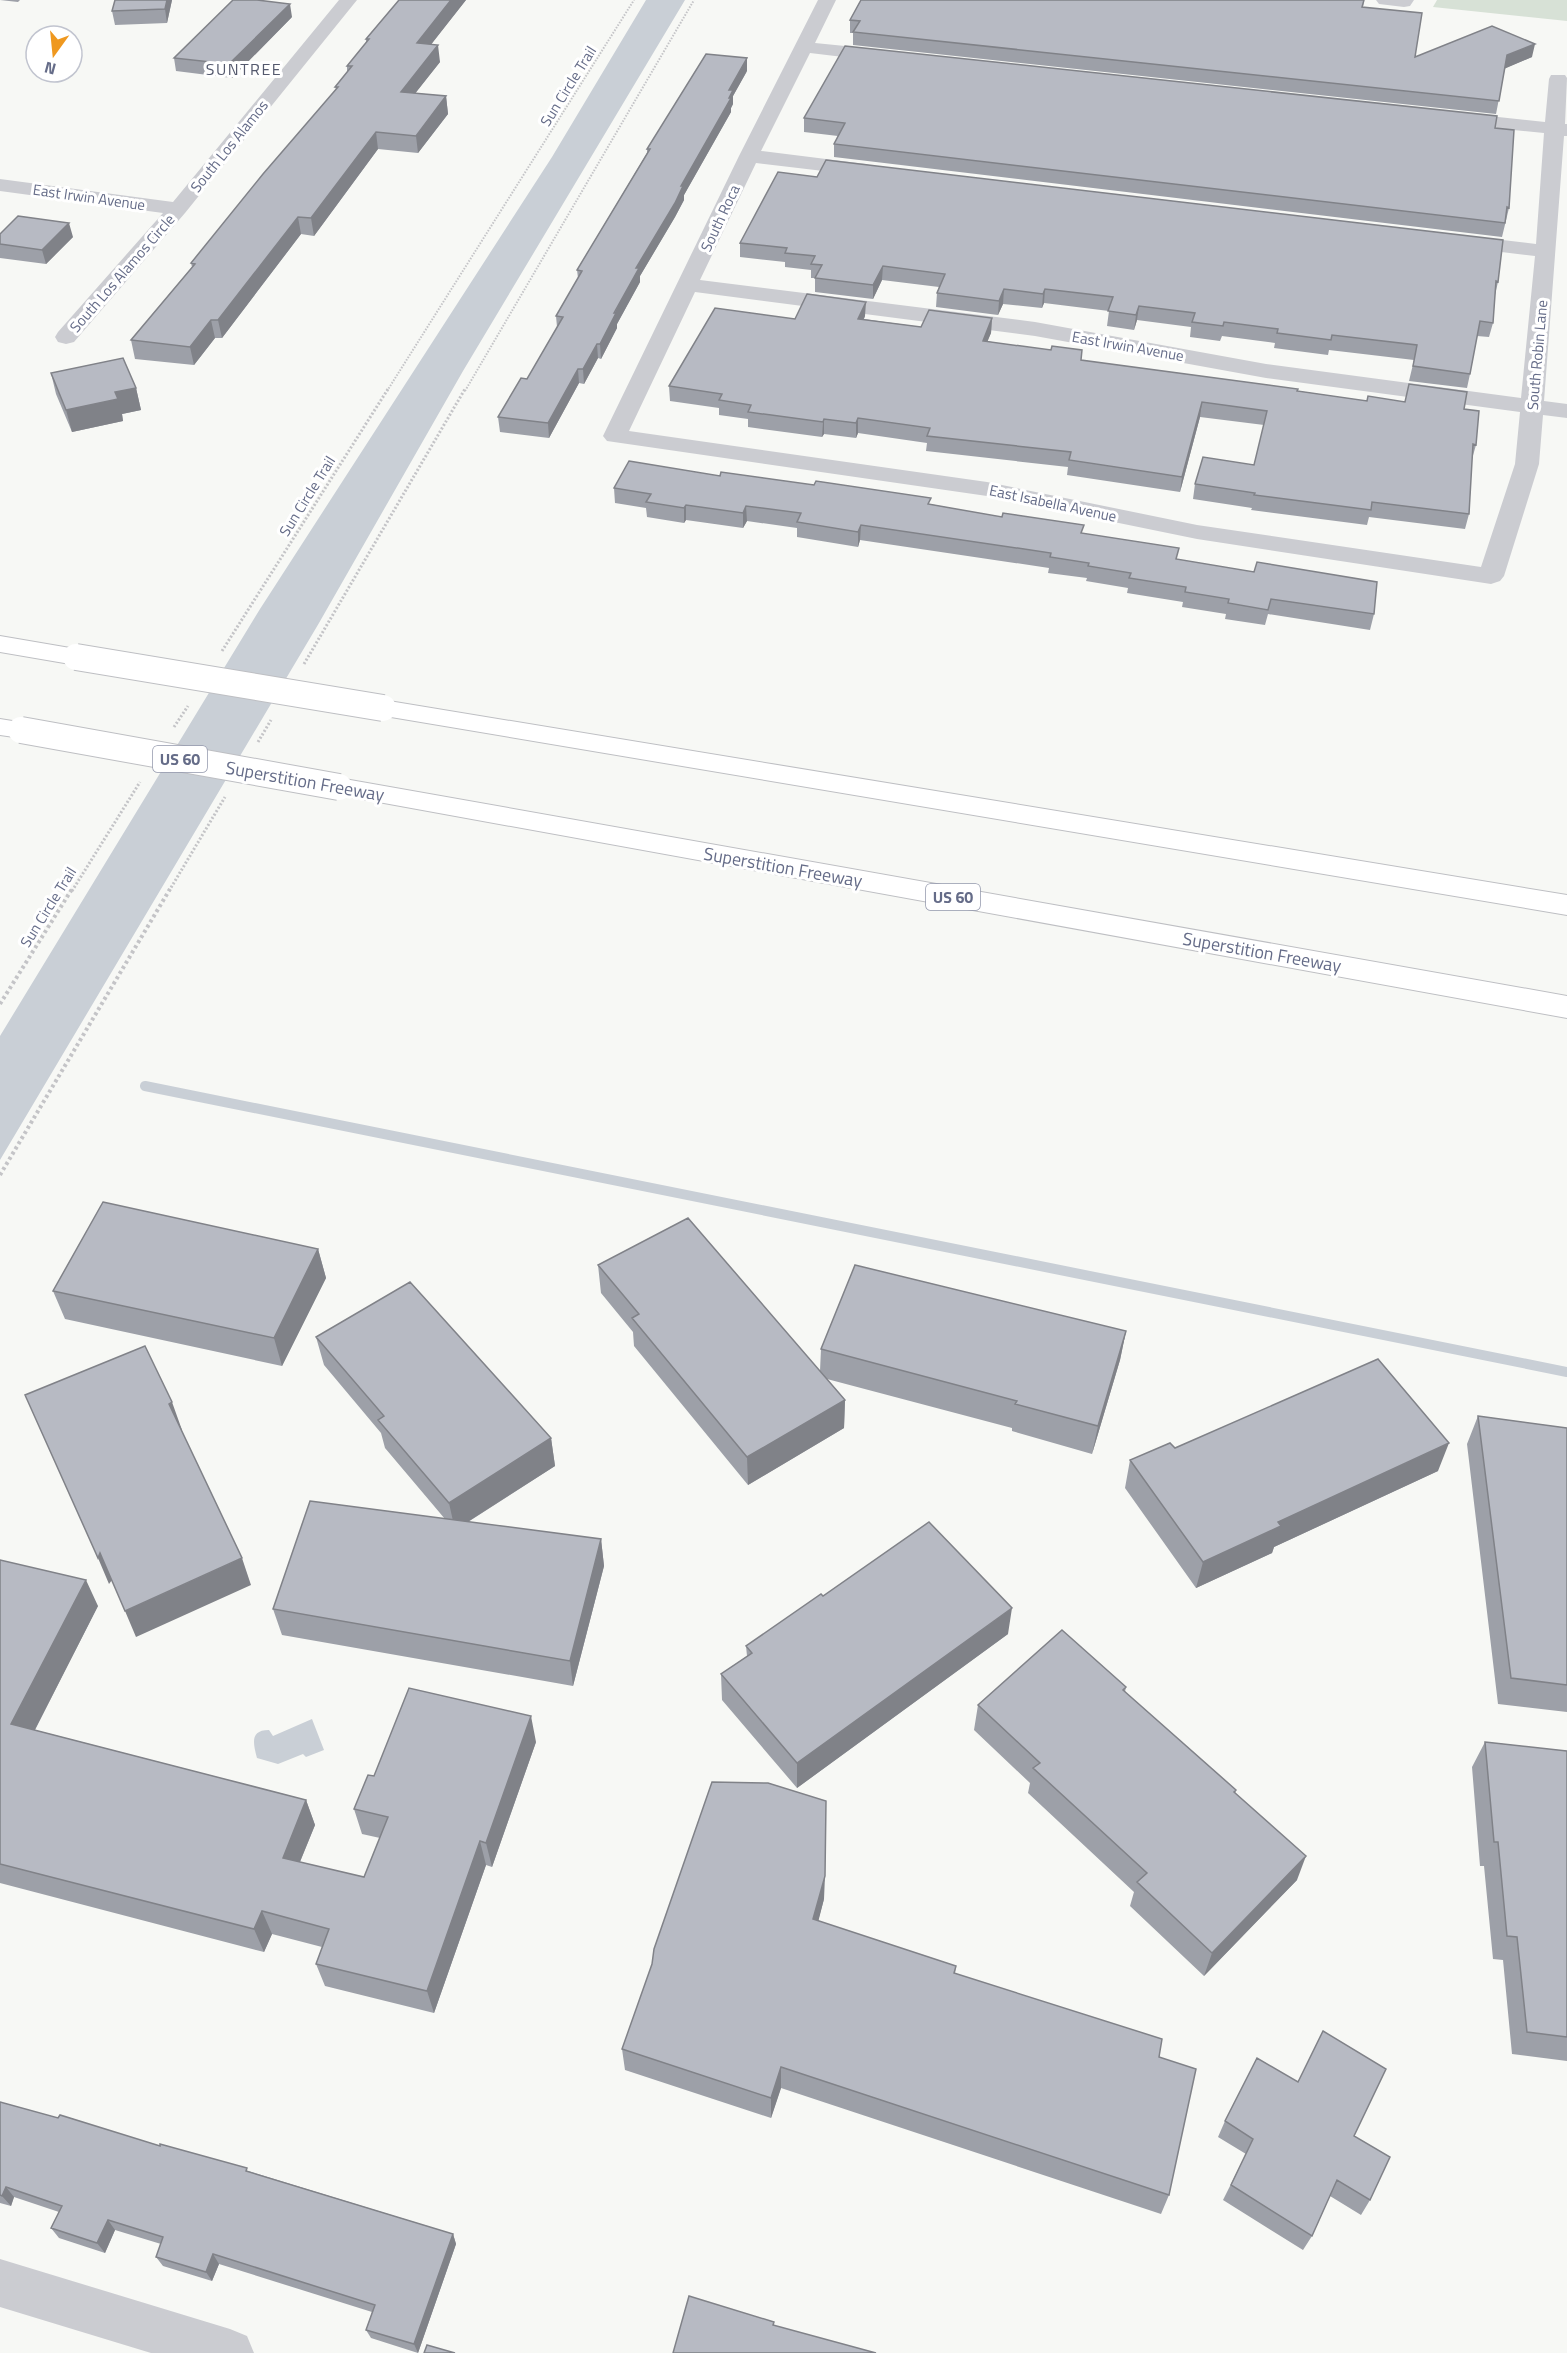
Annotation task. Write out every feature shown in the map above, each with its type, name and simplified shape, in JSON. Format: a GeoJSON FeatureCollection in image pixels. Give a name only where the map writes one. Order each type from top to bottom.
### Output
{"type":"FeatureCollection","features":[{"type":"Feature","properties":{"kind":"highway"},"geometry":{"type":"LineString","coordinates":[[0,644],[1567,905]]}},
{"type":"Feature","properties":{"kind":"highway","name":"Superstition Freeway"},"geometry":{"type":"LineString","coordinates":[[10,728],[1567,1007]]}},
{"type":"Feature","properties":{"kind":"street","name":"South Los Alamos"},"geometry":{"type":"LineString","coordinates":[[178,209],[348,0]]}},
{"type":"Feature","properties":{"kind":"street","name":"South Roca"},"geometry":{"type":"LineString","coordinates":[[615,436],[749,156],[827,0]]}},
{"type":"Feature","properties":{"kind":"street"},"geometry":{"type":"LineString","coordinates":[[1385,0],[1405,1]]}},
{"type":"Feature","properties":{"kind":"street"},"geometry":{"type":"LineString","coordinates":[[803,47],[898,58]]}},
{"type":"Feature","properties":{"kind":"street","name":"South Robin Lane"},"geometry":{"type":"LineString","coordinates":[[1491,576],[1527,464],[1546,251],[1561,129],[1558,79]]}},
{"type":"Feature","properties":{"kind":"street"},"geometry":{"type":"LineString","coordinates":[[1435,116],[1561,129]]}},
{"type":"Feature","properties":{"kind":"street"},"geometry":{"type":"LineString","coordinates":[[749,156],[880,172]]}},
{"type":"Feature","properties":{"kind":"street","name":"East Irwin Avenue"},"geometry":{"type":"LineString","coordinates":[[0,185],[178,209]]}},
{"type":"Feature","properties":{"kind":"street","name":"South Los Alamos Circle"},"geometry":{"type":"LineString","coordinates":[[66,337],[178,209]]}},
{"type":"Feature","properties":{"kind":"street"},"geometry":{"type":"LineString","coordinates":[[1439,238],[1546,251]]}},
{"type":"Feature","properties":{"kind":"street","name":"East Irwin Avenue"},"geometry":{"type":"LineString","coordinates":[[688,285],[1035,329],[1266,371],[1567,411]]}},
{"type":"Feature","properties":{"kind":"street","name":"East Isabella Avenue"},"geometry":{"type":"LineString","coordinates":[[615,436],[987,489],[1197,532],[1491,576]]}},
{"type":"Feature","properties":{"kind":"street"},"geometry":{"type":"LineString","coordinates":[[3,2291],[230,2353]]}},
{"type":"Feature","properties":{"kind":"path","name":"Sun Circle Trail"},"geometry":{"type":"LineString","coordinates":[[221,653],[634,0]]}},
{"type":"Feature","properties":{"kind":"path"},"geometry":{"type":"LineString","coordinates":[[300,670],[694,0]]}},
{"type":"Feature","properties":{"kind":"path"},"geometry":{"type":"LineString","coordinates":[[170,733],[189,703]]}},
{"type":"Feature","properties":{"kind":"path"},"geometry":{"type":"LineString","coordinates":[[258,742],[276,711]]}},
{"type":"Feature","properties":{"kind":"path","name":"Sun Circle Trail"},"geometry":{"type":"LineString","coordinates":[[0,1004],[145,773]]}},
{"type":"Feature","properties":{"kind":"path"},"geometry":{"type":"LineString","coordinates":[[0,1175],[228,794]]}},
{"type":"Feature","properties":{"kind":"shaded area"},"geometry":{"type":"Polygon","coordinates":[[[646,0],[685,0],[463,371],[319,623],[0,1160],[0,1036],[260,609],[552,157],[646,0]]]}},
{"type":"Feature","properties":{"kind":"shaded area"},"geometry":{"type":"Polygon","coordinates":[[[1437,0],[1567,0],[1567,21],[1433,7],[1437,0]]]}},
{"type":"Feature","properties":{"kind":"shaded area"},"geometry":{"type":"Polygon","coordinates":[[[312,1719],[324,1750],[306,1757],[303,1754],[278,1764],[257,1758],[254,1738],[259,1732],[269,1730],[273,1736],[312,1719]]]}},
{"type":"Feature","properties":{"kind":"building"},"geometry":{"type":"Polygon","coordinates":[[[115,0],[167,0],[165,9],[112,11],[115,0]]]}},
{"type":"Feature","properties":{"kind":"building"},"geometry":{"type":"Polygon","coordinates":[[[233,0],[290,4],[229,64],[174,58],[233,0]]]}},
{"type":"Feature","properties":{"kind":"building"},"geometry":{"type":"Polygon","coordinates":[[[399,0],[451,0],[417,43],[438,45],[401,92],[446,96],[416,136],[376,132],[311,218],[298,217],[218,320],[211,320],[190,347],[131,340],[195,264],[191,263],[263,174],[338,87],[335,87],[352,66],[347,66],[399,0]]]}},
{"type":"Feature","properties":{"kind":"building"},"geometry":{"type":"Polygon","coordinates":[[[861,0],[1364,0],[1362,7],[1422,13],[1415,57],[1492,26],[1535,44],[1507,55],[1499,101],[853,32],[860,21],[850,20],[861,0]]]}},
{"type":"Feature","properties":{"kind":"building"},"geometry":{"type":"Polygon","coordinates":[[[845,46],[1497,116],[1495,128],[1514,130],[1509,208],[1507,207],[1505,223],[834,144],[845,123],[804,118],[845,46]]]}},
{"type":"Feature","properties":{"kind":"building"},"geometry":{"type":"Polygon","coordinates":[[[706,54],[747,58],[729,90],[733,90],[729,98],[731,98],[681,186],[683,186],[675,203],[636,268],[639,268],[600,344],[597,344],[583,369],[578,369],[548,423],[498,417],[521,378],[527,379],[563,317],[556,316],[582,271],[577,270],[650,149],[647,149],[706,54]]]}},
{"type":"Feature","properties":{"kind":"building"},"geometry":{"type":"Polygon","coordinates":[[[826,160],[1503,240],[1498,282],[1496,281],[1493,323],[1480,321],[1470,374],[1413,366],[1417,345],[1332,335],[1331,340],[1277,333],[1278,329],[1224,322],[1223,326],[1192,322],[1195,313],[1139,306],[1136,315],[1108,311],[1113,297],[1045,289],[1043,294],[1004,289],[999,301],[937,293],[945,274],[883,266],[873,285],[815,278],[822,265],[811,264],[815,256],[785,253],[787,248],[740,243],[778,172],[817,177],[826,160]]]}},
{"type":"Feature","properties":{"kind":"building"},"geometry":{"type":"Polygon","coordinates":[[[18,216],[69,223],[42,250],[0,244],[0,234],[18,216]]]}},
{"type":"Feature","properties":{"kind":"building"},"geometry":{"type":"Polygon","coordinates":[[[807,294],[866,302],[858,319],[921,327],[929,310],[992,318],[983,341],[1051,350],[1052,346],[1082,350],[1081,360],[1298,389],[1297,391],[1367,401],[1368,396],[1405,402],[1409,384],[1467,392],[1464,409],[1479,411],[1476,445],[1473,444],[1469,514],[1372,502],[1371,510],[1254,495],[1255,493],[1195,484],[1203,457],[1254,465],[1267,411],[1202,402],[1182,477],[1069,460],[1071,452],[927,436],[930,428],[858,418],[856,423],[824,419],[823,422],[748,412],[751,405],[719,400],[722,394],[669,386],[715,308],[795,319],[807,294]]]}},
{"type":"Feature","properties":{"kind":"building"},"geometry":{"type":"Polygon","coordinates":[[[123,358],[136,388],[115,392],[118,399],[66,410],[51,373],[123,358]]]}},
{"type":"Feature","properties":{"kind":"building"},"geometry":{"type":"Polygon","coordinates":[[[629,461],[720,476],[721,472],[814,485],[816,481],[931,498],[928,504],[1002,517],[1003,513],[1084,525],[1081,533],[1179,548],[1176,559],[1254,572],[1257,562],[1377,582],[1374,614],[1271,599],[1268,610],[1228,603],[1229,599],[1185,592],[1186,587],[1129,578],[1131,573],[1050,557],[1051,553],[861,525],[858,532],[797,522],[801,513],[746,506],[743,513],[646,502],[651,494],[614,488],[629,461]]]}},
{"type":"Feature","properties":{"kind":"building"},"geometry":{"type":"Polygon","coordinates":[[[103,1202],[318,1249],[274,1338],[53,1291],[103,1202]]]}},
{"type":"Feature","properties":{"kind":"building"},"geometry":{"type":"Polygon","coordinates":[[[688,1218],[845,1400],[747,1457],[632,1318],[639,1314],[598,1265],[688,1218]]]}},
{"type":"Feature","properties":{"kind":"building"},"geometry":{"type":"Polygon","coordinates":[[[855,1265],[1126,1331],[1098,1426],[1015,1404],[1017,1401],[821,1349],[855,1265]]]}},
{"type":"Feature","properties":{"kind":"building"},"geometry":{"type":"Polygon","coordinates":[[[410,1282],[551,1438],[449,1503],[378,1420],[384,1416],[316,1337],[410,1282]]]}},
{"type":"Feature","properties":{"kind":"building"},"geometry":{"type":"Polygon","coordinates":[[[145,1346],[172,1402],[169,1404],[242,1558],[125,1611],[100,1553],[98,1558],[25,1395],[145,1346]]]}},
{"type":"Feature","properties":{"kind":"building"},"geometry":{"type":"Polygon","coordinates":[[[1378,1359],[1449,1443],[1278,1522],[1281,1526],[1203,1562],[1130,1460],[1170,1443],[1175,1448],[1378,1359]]]}},
{"type":"Feature","properties":{"kind":"building"},"geometry":{"type":"Polygon","coordinates":[[[1478,1416],[1567,1428],[1567,1685],[1511,1678],[1478,1416]]]}},
{"type":"Feature","properties":{"kind":"building"},"geometry":{"type":"Polygon","coordinates":[[[310,1501],[601,1539],[570,1661],[273,1609],[310,1501]]]}},
{"type":"Feature","properties":{"kind":"building"},"geometry":{"type":"Polygon","coordinates":[[[929,1522],[1012,1608],[797,1763],[721,1674],[752,1653],[746,1646],[821,1594],[823,1596],[929,1522]]]}},
{"type":"Feature","properties":{"kind":"building"},"geometry":{"type":"Polygon","coordinates":[[[0,1560],[86,1580],[11,1724],[306,1800],[283,1858],[364,1877],[388,1817],[354,1809],[368,1775],[374,1776],[409,1688],[531,1716],[486,1843],[480,1841],[427,1991],[316,1964],[329,1929],[262,1911],[254,1929],[0,1864],[0,1560]]]}},
{"type":"Feature","properties":{"kind":"building"},"geometry":{"type":"Polygon","coordinates":[[[1062,1630],[1126,1687],[1123,1690],[1236,1790],[1234,1792],[1306,1856],[1212,1953],[1137,1882],[1147,1873],[1033,1768],[1040,1763],[978,1705],[1062,1630]]]}},
{"type":"Feature","properties":{"kind":"building"},"geometry":{"type":"Polygon","coordinates":[[[1485,1742],[1567,1751],[1567,2037],[1527,2032],[1517,1937],[1507,1936],[1498,1842],[1494,1842],[1485,1742]]]}},
{"type":"Feature","properties":{"kind":"building"},"geometry":{"type":"Polygon","coordinates":[[[712,1782],[768,1783],[826,1801],[825,1876],[813,1919],[956,1966],[954,1973],[1162,2039],[1159,2057],[1196,2069],[1169,2195],[781,2067],[771,2098],[622,2049],[712,1782]]]}},
{"type":"Feature","properties":{"kind":"building"},"geometry":{"type":"Polygon","coordinates":[[[1323,2031],[1386,2069],[1354,2136],[1390,2157],[1370,2200],[1337,2180],[1312,2236],[1231,2185],[1253,2139],[1225,2121],[1257,2058],[1298,2082],[1323,2031]]]}},
{"type":"Feature","properties":{"kind":"building"},"geometry":{"type":"Polygon","coordinates":[[[0,2102],[58,2118],[60,2115],[160,2146],[160,2144],[247,2168],[246,2171],[453,2234],[414,2344],[366,2330],[375,2305],[213,2254],[206,2272],[156,2257],[163,2237],[108,2220],[97,2243],[51,2228],[62,2206],[6,2187],[2,2196],[0,2195],[0,2102]]]}},
{"type":"Feature","properties":{"kind":"building"},"geometry":{"type":"Polygon","coordinates":[[[689,2296],[774,2322],[773,2325],[876,2353],[673,2353],[689,2296]]]}},
{"type":"Feature","properties":{"kind":"building"},"geometry":{"type":"Polygon","coordinates":[[[427,2345],[455,2353],[424,2353],[427,2345]]]}},
{"type":"Feature","properties":{"kind":"waterway"},"geometry":{"type":"LineString","coordinates":[[145,1086],[1567,1372]]}},
{"type":"Feature","properties":{"kind":"district","name":"SUNTREE"},"geometry":{"type":"Point","coordinates":[244,69]}}]}
